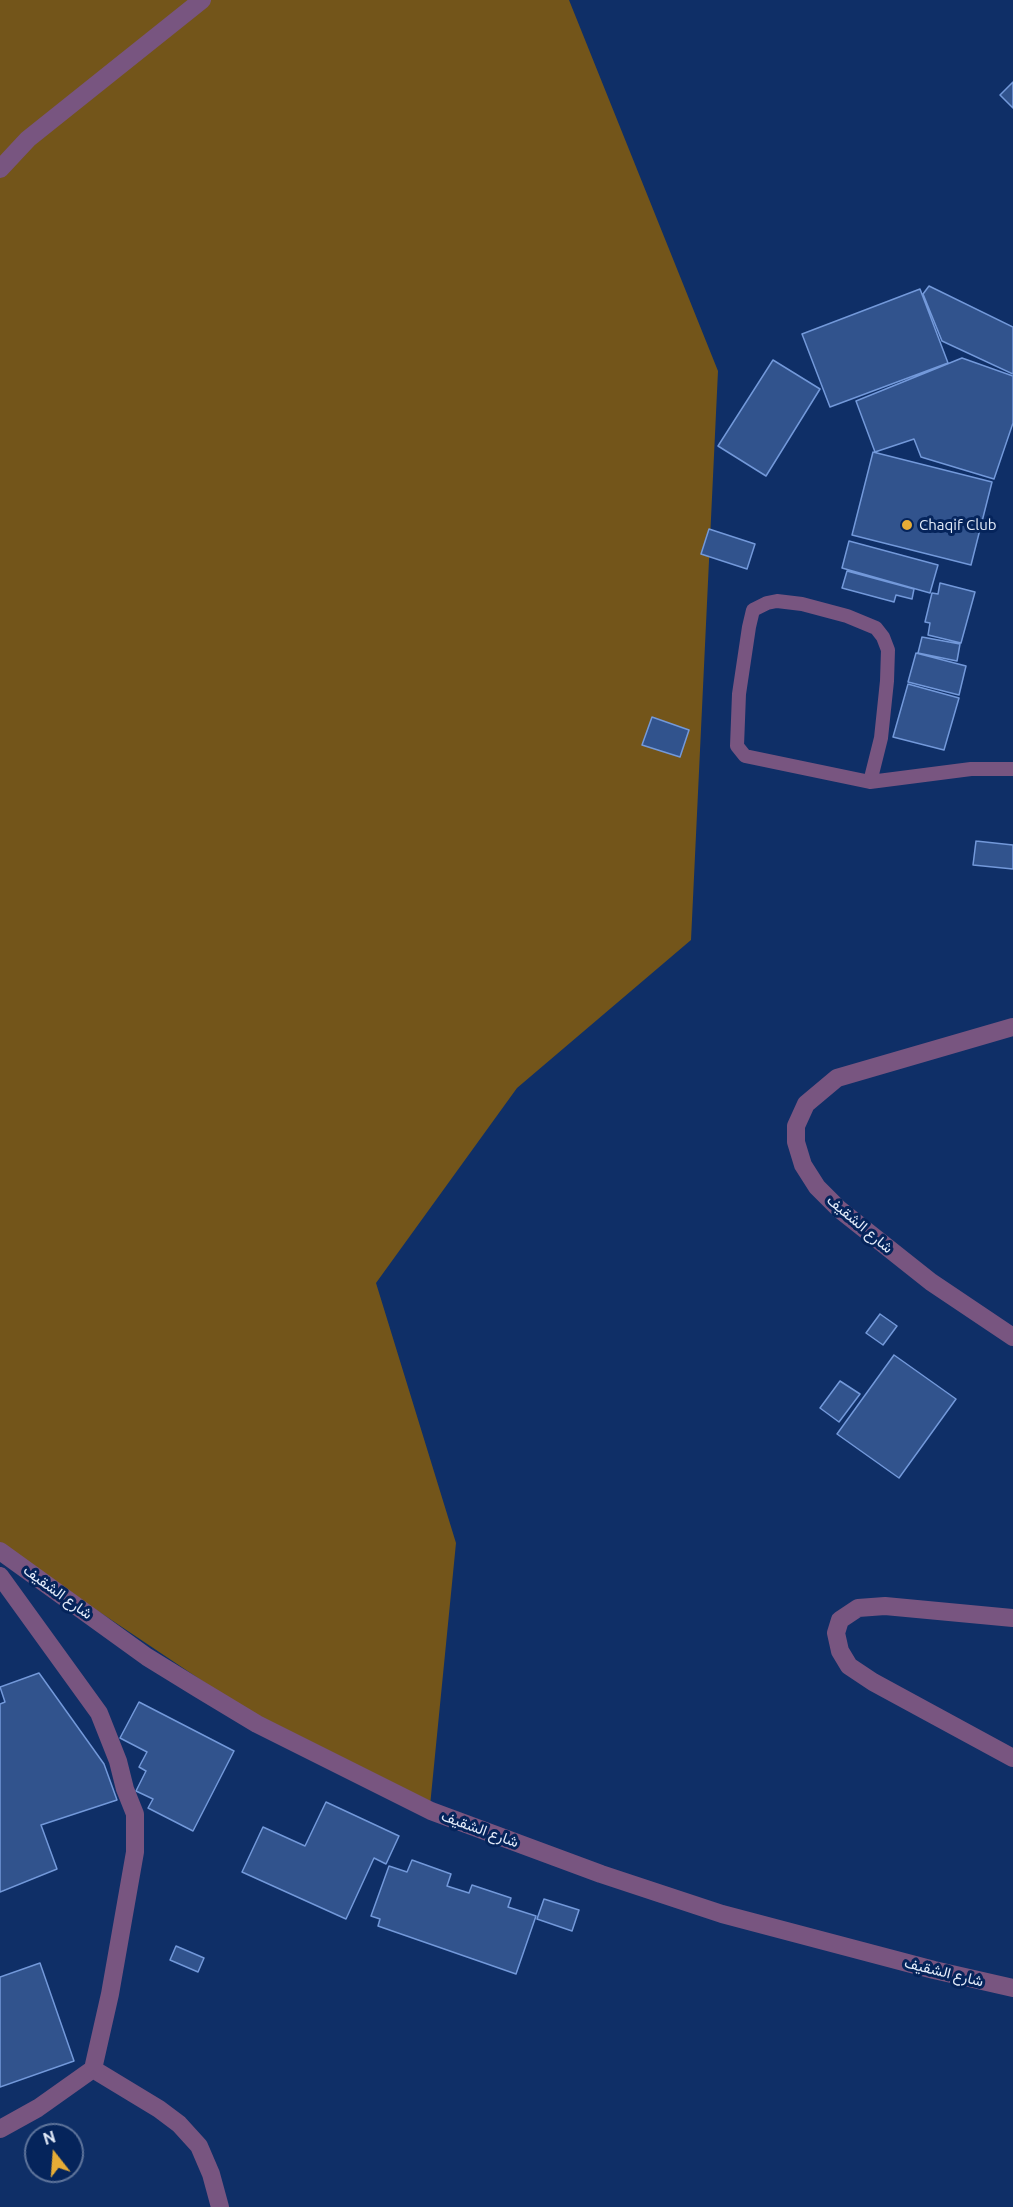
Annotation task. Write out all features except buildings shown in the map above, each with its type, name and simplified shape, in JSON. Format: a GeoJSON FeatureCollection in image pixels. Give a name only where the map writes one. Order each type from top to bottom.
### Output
{"type":"FeatureCollection","features":[{"type":"Feature","properties":{"kind":"street"},"geometry":{"type":"LineString","coordinates":[[0,169],[28,139],[202,0]]}},
{"type":"Feature","properties":{"kind":"street","name":"شارع الشقيف"},"geometry":{"type":"LineString","coordinates":[[1013,1027],[837,1078],[806,1104],[796,1126],[796,1142],[803,1165],[817,1187],[838,1209],[932,1282],[1013,1337]]}},
{"type":"Feature","properties":{"kind":"street","name":"شارع الشقيف"},"geometry":{"type":"LineString","coordinates":[[0,1551],[147,1657],[199,1689],[257,1724],[430,1811],[602,1874],[722,1914],[934,1970],[1013,1988]]}},
{"type":"Feature","properties":{"kind":"street"},"geometry":{"type":"LineString","coordinates":[[0,1576],[99,1713],[135,1814],[133,1863],[110,1994],[93,2070],[38,2108],[0,2129]]}},
{"type":"Feature","properties":{"kind":"street"},"geometry":{"type":"LineString","coordinates":[[1013,1618],[885,1606],[858,1608],[840,1620],[836,1633],[840,1651],[849,1666],[873,1682],[1013,1758]]}},
{"type":"Feature","properties":{"kind":"street"},"geometry":{"type":"LineString","coordinates":[[93,2070],[159,2109],[186,2131],[199,2146],[211,2174],[220,2207]]}},
{"type":"Feature","properties":{"kind":"lane"},"geometry":{"type":"LineString","coordinates":[[870,782],[881,738],[887,681],[888,650],[883,637],[876,628],[847,616],[802,604],[777,601],[753,610],[748,627],[739,694],[737,746],[745,756],[870,782],[971,770],[1013,770]]}},
{"type":"Feature","properties":{"kind":"shaded area"},"geometry":{"type":"Polygon","coordinates":[[[0,0],[569,0],[718,371],[691,940],[517,1088],[376,1283],[456,1543],[429,1816],[277,1731],[0,1548],[0,0]]]}},
{"type":"Feature","properties":{"kind":"place","name":"Chaqif Club"},"geometry":{"type":"Point","coordinates":[907,525]}}]}
